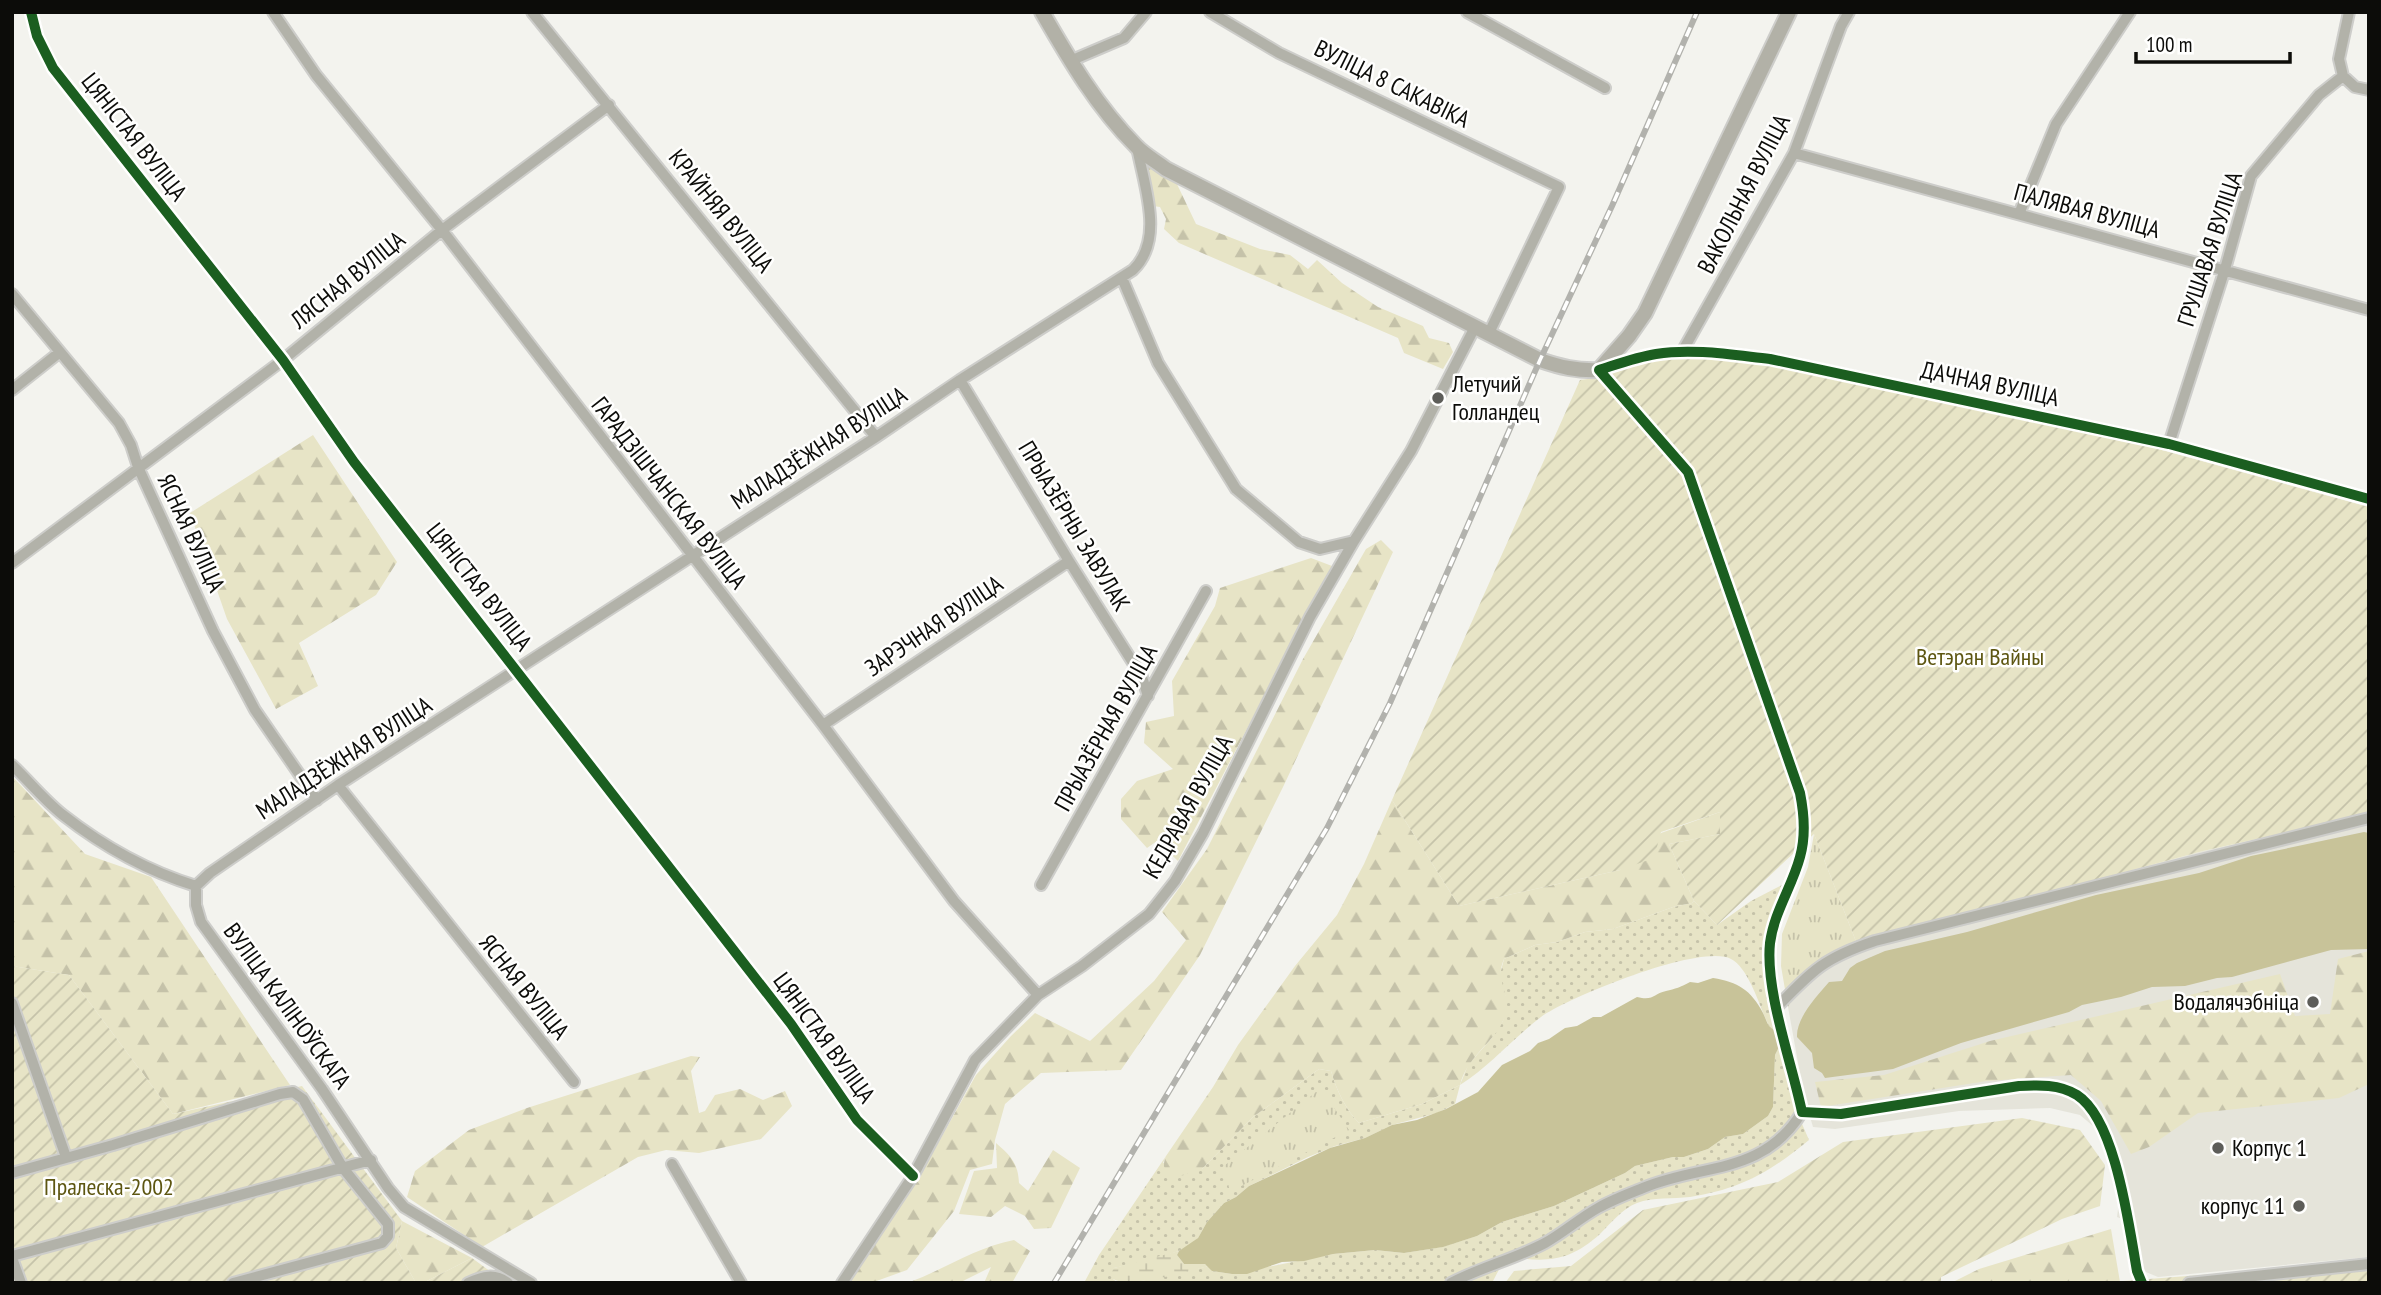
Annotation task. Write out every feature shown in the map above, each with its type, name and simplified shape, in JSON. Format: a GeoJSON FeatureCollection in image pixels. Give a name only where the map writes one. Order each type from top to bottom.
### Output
{"type":"FeatureCollection","features":[{"type":"Feature","properties":{"kind":"main road"},"geometry":{"type":"LineString","coordinates":[[1042,12],[1070,61],[1109,115],[1137,147],[1166,169],[1540,360],[1564,369],[1599,370],[1629,337],[1645,313],[1789,12]]}},
{"type":"Feature","properties":{"kind":"street","name":"ЦЯНІСТАЯ ВУЛІЦА"},"geometry":{"type":"LineString","coordinates":[[31,12],[37,36],[53,68],[283,360],[354,462],[791,1024],[857,1119],[913,1176]]}},
{"type":"Feature","properties":{"kind":"street","name":"ГАРАДЗІШЧАНСКАЯ ВУЛІЦА"},"geometry":{"type":"LineString","coordinates":[[273,12],[316,75],[442,230],[954,901],[1038,995]]}},
{"type":"Feature","properties":{"kind":"street","name":"КРАЙНЯЯ ВУЛІЦА"},"geometry":{"type":"LineString","coordinates":[[532,12],[876,437]]}},
{"type":"Feature","properties":{"kind":"street"},"geometry":{"type":"LineString","coordinates":[[1070,61],[1124,38],[1146,12]]}},
{"type":"Feature","properties":{"kind":"street","name":"ВУЛІЦА 8 САКАВІКА"},"geometry":{"type":"LineString","coordinates":[[1209,12],[1279,53],[1559,187],[1489,333]]}},
{"type":"Feature","properties":{"kind":"street"},"geometry":{"type":"LineString","coordinates":[[1466,12],[1605,88]]}},
{"type":"Feature","properties":{"kind":"street","name":"ВАКОЛЬНАЯ ВУЛІЦА"},"geometry":{"type":"LineString","coordinates":[[1682,352],[1794,152],[1849,12]]}},
{"type":"Feature","properties":{"kind":"street"},"geometry":{"type":"LineString","coordinates":[[2019,214],[2056,124],[2130,12]]}},
{"type":"Feature","properties":{"kind":"street"},"geometry":{"type":"LineString","coordinates":[[2349,12],[2339,59],[2343,76],[2355,87],[2369,90]]}},
{"type":"Feature","properties":{"kind":"street","name":"ГРУШАВАЯ ВУЛІЦА"},"geometry":{"type":"LineString","coordinates":[[2169,444],[2225,269],[2251,176],[2319,95],[2343,76]]}},
{"type":"Feature","properties":{"kind":"street","name":"ЛЯСНАЯ ВУЛІЦА"},"geometry":{"type":"LineString","coordinates":[[12,563],[283,360],[442,230],[609,105]]}},
{"type":"Feature","properties":{"kind":"street","name":"МАЛАДЗЁЖНАЯ ВУЛІЦА"},"geometry":{"type":"LineString","coordinates":[[197,886],[210,873],[338,785],[960,380],[1122,278],[1143,260],[1149,245],[1150,226],[1137,147]]}},
{"type":"Feature","properties":{"kind":"street","name":"ПАЛЯВАЯ ВУЛІЦА"},"geometry":{"type":"LineString","coordinates":[[1794,152],[2369,310]]}},
{"type":"Feature","properties":{"kind":"street"},"geometry":{"type":"LineString","coordinates":[[1122,278],[1158,363],[1236,489],[1299,542],[1320,549],[1354,541]]}},
{"type":"Feature","properties":{"kind":"street","name":"ЯСНАЯ ВУЛІЦА"},"geometry":{"type":"LineString","coordinates":[[12,294],[119,423],[213,631],[255,710],[317,800]]}},
{"type":"Feature","properties":{"kind":"street","name":"КЕДРАВАЯ ВУЛІЦА"},"geometry":{"type":"LineString","coordinates":[[842,1283],[913,1176],[975,1060],[1038,995],[1082,967],[1149,914],[1175,881],[1203,833],[1310,617],[1411,451],[1475,327]]}},
{"type":"Feature","properties":{"kind":"street"},"geometry":{"type":"LineString","coordinates":[[12,390],[60,352]]}},
{"type":"Feature","properties":{"kind":"street","name":"ДАЧНАЯ ВУЛІЦА"},"geometry":{"type":"LineString","coordinates":[[1599,370],[1637,358],[1682,352],[1770,359],[2169,444],[2369,499]]}},
{"type":"Feature","properties":{"kind":"street"},"geometry":{"type":"LineString","coordinates":[[1451,1283],[1472,1271],[1544,1244],[1599,1208],[1644,1188],[1670,1178],[1715,1170],[1746,1159],[1790,1131],[1802,1112],[1777,1007],[1771,973],[1770,942],[1779,910],[1801,855],[1803,812],[1800,793],[1688,472],[1599,370]]}},
{"type":"Feature","properties":{"kind":"street","name":"ПРЫАЗЁРНЫ ЗАВУЛАК"},"geometry":{"type":"LineString","coordinates":[[960,380],[1142,677],[1148,696]]}},
{"type":"Feature","properties":{"kind":"street","name":"ЗАРЭЧНАЯ ВУЛІЦА"},"geometry":{"type":"LineString","coordinates":[[822,725],[1069,561]]}},
{"type":"Feature","properties":{"kind":"street","name":"ПРЫАЗЁРНАЯ ВУЛІЦА"},"geometry":{"type":"LineString","coordinates":[[1041,885],[1206,591]]}},
{"type":"Feature","properties":{"kind":"street"},"geometry":{"type":"LineString","coordinates":[[12,765],[61,813],[91,835],[160,875],[197,886]]}},
{"type":"Feature","properties":{"kind":"street","name":"ЯСНАЯ ВУЛІЦА"},"geometry":{"type":"LineString","coordinates":[[338,785],[573,1082]]}},
{"type":"Feature","properties":{"kind":"street"},"geometry":{"type":"LineString","coordinates":[[1777,1007],[1812,970],[1830,958],[1875,941],[2369,818]]}},
{"type":"Feature","properties":{"kind":"street","name":"ВУЛІЦА КАЛІНОЎСКАГА"},"geometry":{"type":"LineString","coordinates":[[197,886],[196,905],[201,922],[371,1160],[388,1188],[404,1207],[531,1283]]}},
{"type":"Feature","properties":{"kind":"street"},"geometry":{"type":"LineString","coordinates":[[12,1003],[66,1157]]}},
{"type":"Feature","properties":{"kind":"street"},"geometry":{"type":"LineString","coordinates":[[1802,1112],[1841,1114],[2032,1085],[2068,1090],[2085,1102],[2104,1132],[2117,1172],[2137,1271],[2142,1283]]}},
{"type":"Feature","properties":{"kind":"street"},"geometry":{"type":"LineString","coordinates":[[12,1173],[293,1092],[303,1099],[343,1168],[388,1224],[388,1236],[382,1242],[233,1283]]}},
{"type":"Feature","properties":{"kind":"street"},"geometry":{"type":"LineString","coordinates":[[21,1283],[12,1257],[371,1160]]}},
{"type":"Feature","properties":{"kind":"street"},"geometry":{"type":"LineString","coordinates":[[672,1164],[741,1283]]}},
{"type":"Feature","properties":{"kind":"street"},"geometry":{"type":"LineString","coordinates":[[2189,1283],[2369,1264]]}},
{"type":"Feature","properties":{"kind":"street"},"geometry":{"type":"LineString","coordinates":[[468,1283],[482,1276],[500,1276],[508,1283]]}},
{"type":"Feature","properties":{"kind":"shaded area"},"geometry":{"type":"Polygon","coordinates":[[[2369,814],[2369,1257],[2158,1277],[2141,1270],[2130,1222],[2117,1217],[2119,1202],[2107,1148],[2093,1126],[2080,1115],[2050,1108],[1959,1111],[1835,1129],[1813,1127],[1804,1096],[1788,1007],[1799,990],[1829,960],[1977,913],[2105,877],[2203,851],[2369,814]]]}},
{"type":"Feature","properties":{"kind":"shaded area"},"geometry":{"type":"Polygon","coordinates":[[[2369,833],[2369,949],[2331,950],[2232,977],[2185,986],[2152,987],[2082,1005],[2069,1012],[1961,1043],[1893,1069],[1825,1078],[1814,1068],[1812,1053],[1797,1037],[1804,1015],[1829,982],[1842,981],[1850,968],[1857,963],[1885,951],[1967,932],[2096,895],[2199,873],[2251,856],[2369,833]]]}},
{"type":"Feature","properties":{"kind":"shaded area"},"geometry":{"type":"Polygon","coordinates":[[[1713,978],[1743,988],[1758,1005],[1769,1026],[1776,1031],[1779,1047],[1775,1055],[1773,1107],[1768,1116],[1743,1134],[1725,1137],[1708,1149],[1684,1157],[1635,1166],[1554,1206],[1502,1222],[1477,1236],[1443,1247],[1404,1253],[1375,1250],[1333,1254],[1304,1261],[1282,1262],[1247,1274],[1212,1271],[1205,1264],[1184,1264],[1177,1255],[1198,1238],[1207,1222],[1224,1203],[1249,1186],[1330,1148],[1446,1109],[1478,1092],[1502,1065],[1530,1051],[1538,1043],[1565,1028],[1577,1026],[1593,1017],[1601,1017],[1637,997],[1650,998],[1690,982],[1698,983],[1713,978]]]}},
{"type":"Feature","properties":{"kind":"green space"},"geometry":{"type":"Polygon","coordinates":[[[1146,164],[1176,182],[1196,224],[1260,249],[1290,255],[1308,269],[1317,260],[1342,283],[1378,307],[1423,326],[1429,338],[1449,343],[1453,352],[1443,369],[1404,353],[1398,338],[1179,243],[1164,229],[1166,219],[1160,207],[1153,206],[1146,164]]]}},
{"type":"Feature","properties":{"kind":"green space","name":"Ветэран Вайны"},"geometry":{"type":"Polygon","coordinates":[[[1678,357],[1752,362],[2111,436],[2369,507],[2369,814],[2203,851],[1857,944],[1814,834],[1717,925],[1694,901],[1669,844],[1720,834],[1720,812],[1661,832],[1654,858],[1620,870],[1459,906],[1392,800],[1580,380],[1595,378],[1632,365],[1678,357]]]}},
{"type":"Feature","properties":{"kind":"green space"},"geometry":{"type":"Polygon","coordinates":[[[313,435],[397,562],[376,595],[299,643],[318,686],[276,709],[227,619],[190,513],[313,435]]]}},
{"type":"Feature","properties":{"kind":"green space"},"geometry":{"type":"Polygon","coordinates":[[[1381,540],[1393,552],[1284,785],[1200,955],[1121,1070],[1041,1073],[1005,1104],[995,1140],[992,1164],[970,1170],[954,1211],[907,1270],[871,1283],[849,1281],[917,1181],[976,1075],[1011,1036],[1035,1013],[1090,1041],[1154,981],[1186,940],[1162,912],[1207,849],[1303,659],[1366,549],[1381,540]]]}},
{"type":"Feature","properties":{"kind":"green space"},"geometry":{"type":"Polygon","coordinates":[[[1311,558],[1332,566],[1178,861],[1157,841],[1147,848],[1121,819],[1121,799],[1137,781],[1173,769],[1144,743],[1146,722],[1174,716],[1172,681],[1215,606],[1220,588],[1311,558]]]}},
{"type":"Feature","properties":{"kind":"green space"},"geometry":{"type":"Polygon","coordinates":[[[12,776],[85,854],[151,877],[290,1085],[173,1114],[69,975],[12,966],[12,776]]]}},
{"type":"Feature","properties":{"kind":"green space"},"geometry":{"type":"Polygon","coordinates":[[[1392,800],[1459,906],[1620,870],[1661,833],[1720,812],[1720,834],[1669,844],[1694,901],[1692,903],[1673,907],[1613,929],[1585,932],[1557,942],[1535,945],[1504,959],[1501,974],[1507,1005],[1503,1022],[1470,1064],[1460,1085],[1422,1104],[1359,1123],[1342,1099],[1331,1071],[1319,1069],[1253,1117],[1202,1169],[1175,1178],[1165,1169],[1166,1156],[1238,1045],[1295,966],[1337,915],[1364,864],[1392,800]]]}},
{"type":"Feature","properties":{"kind":"green space"},"geometry":{"type":"Polygon","coordinates":[[[1814,834],[1857,944],[1799,990],[1788,1007],[1781,966],[1782,934],[1808,867],[1814,834]]]}},
{"type":"Feature","properties":{"kind":"green space"},"geometry":{"type":"Polygon","coordinates":[[[1784,884],[1770,923],[1766,956],[1776,1031],[1770,1028],[1749,980],[1738,964],[1731,959],[1715,956],[1693,958],[1635,974],[1556,1008],[1531,1025],[1460,1085],[1468,1065],[1503,1021],[1506,997],[1499,978],[1504,959],[1535,945],[1557,942],[1585,932],[1613,929],[1694,901],[1717,925],[1751,901],[1784,884]]]}},
{"type":"Feature","properties":{"kind":"green space"},"geometry":{"type":"Polygon","coordinates":[[[2369,951],[2369,1084],[2339,1098],[2198,1113],[2149,1147],[2131,1154],[2101,1101],[2071,1075],[1987,1081],[1821,1107],[1815,1082],[1884,1075],[1990,1041],[2280,974],[2295,1016],[2330,1014],[2338,959],[2369,951]]]}},
{"type":"Feature","properties":{"kind":"green space","name":"Пралеска-2002"},"geometry":{"type":"Polygon","coordinates":[[[12,966],[69,975],[173,1114],[302,1086],[402,1221],[396,1248],[416,1283],[12,1283],[12,966]]]}},
{"type":"Feature","properties":{"kind":"green space"},"geometry":{"type":"Polygon","coordinates":[[[1779,1047],[1793,1103],[1809,1140],[1768,1170],[1740,1184],[1708,1194],[1637,1203],[1589,1243],[1567,1255],[1545,1259],[1506,1256],[1492,1283],[1132,1283],[1209,1266],[1212,1271],[1232,1274],[1333,1254],[1375,1250],[1404,1253],[1442,1247],[1477,1236],[1502,1222],[1554,1206],[1635,1166],[1684,1157],[1708,1149],[1725,1137],[1743,1134],[1768,1116],[1773,1107],[1775,1055],[1779,1047]]]}},
{"type":"Feature","properties":{"kind":"green space"},"geometry":{"type":"Polygon","coordinates":[[[691,1056],[700,1057],[691,1071],[699,1113],[705,1111],[715,1095],[740,1089],[763,1100],[785,1091],[792,1106],[761,1139],[699,1153],[666,1150],[638,1157],[482,1247],[407,1197],[415,1171],[469,1130],[527,1108],[691,1056]]]}},
{"type":"Feature","properties":{"kind":"green space"},"geometry":{"type":"Polygon","coordinates":[[[1319,1069],[1331,1071],[1342,1099],[1359,1123],[1422,1104],[1460,1085],[1455,1104],[1437,1113],[1392,1125],[1365,1138],[1335,1146],[1249,1186],[1224,1203],[1207,1222],[1198,1238],[1179,1251],[1114,1268],[1113,1279],[1118,1283],[1084,1283],[1099,1255],[1166,1156],[1163,1163],[1202,1169],[1253,1117],[1319,1069]]]}},
{"type":"Feature","properties":{"kind":"green space"},"geometry":{"type":"Polygon","coordinates":[[[1321,1088],[1349,1130],[1230,1192],[1224,1166],[1321,1088]]]}},
{"type":"Feature","properties":{"kind":"green space"},"geometry":{"type":"Polygon","coordinates":[[[2022,1118],[2080,1130],[2105,1165],[2100,1206],[2062,1219],[1941,1277],[1941,1283],[1505,1283],[1514,1271],[1571,1266],[1643,1210],[1778,1182],[1843,1142],[2022,1118]]]}},
{"type":"Feature","properties":{"kind":"green space"},"geometry":{"type":"Polygon","coordinates":[[[996,1143],[1013,1160],[1019,1183],[1028,1191],[1053,1150],[1080,1168],[1051,1228],[1034,1229],[1025,1216],[1005,1206],[991,1217],[959,1214],[974,1171],[997,1168],[996,1143]]]}},
{"type":"Feature","properties":{"kind":"green space"},"geometry":{"type":"Polygon","coordinates":[[[402,1221],[472,1258],[423,1283],[416,1283],[396,1248],[402,1221]]]}},
{"type":"Feature","properties":{"kind":"green space"},"geometry":{"type":"Polygon","coordinates":[[[2111,1229],[2120,1282],[1951,1283],[1979,1269],[2111,1229]]]}},
{"type":"Feature","properties":{"kind":"green space"},"geometry":{"type":"Polygon","coordinates":[[[1014,1240],[1030,1251],[1012,1283],[984,1283],[991,1267],[959,1283],[907,1283],[973,1253],[1014,1240]]]}},
{"type":"Feature","properties":{"kind":"green space"},"geometry":{"type":"Polygon","coordinates":[[[1179,1251],[1177,1255],[1184,1264],[1209,1266],[1145,1281],[1121,1282],[1113,1279],[1114,1268],[1179,1251]]]}},
{"type":"Feature","properties":{"kind":"green space"},"geometry":{"type":"Polygon","coordinates":[[[472,1258],[506,1283],[423,1283],[472,1258]]]}},
{"type":"Feature","properties":{"kind":"green space"},"geometry":{"type":"Polygon","coordinates":[[[2369,1262],[2369,1283],[2097,1283],[2369,1262]]]}},
{"type":"Feature","properties":{"kind":"railway"},"geometry":{"type":"LineString","coordinates":[[1054,1283],[1327,828],[1390,703],[1540,360],[1612,206],[1697,12]]}},
{"type":"Feature","properties":{"kind":"cycle path"},"geometry":{"type":"LineString","coordinates":[[31,12],[37,36],[53,68],[283,360],[354,462],[791,1024],[857,1120],[913,1176]]}},
{"type":"Feature","properties":{"kind":"cycle path"},"geometry":{"type":"LineString","coordinates":[[2142,1283],[2137,1271],[2125,1203],[2111,1150],[2102,1127],[2090,1108],[2070,1091],[2049,1086],[2019,1086],[1841,1114],[1802,1112],[1775,1005],[1770,962],[1772,932],[1802,849],[1804,825],[1800,793],[1688,472],[1599,370],[1670,352],[1770,359],[2169,444],[2369,499]]}},
{"type":"Feature","properties":{"kind":"place","name":"Летучий Голландец"},"geometry":{"type":"Point","coordinates":[1438,398]}},
{"type":"Feature","properties":{"kind":"place","name":"Водалячэбніца"},"geometry":{"type":"Point","coordinates":[2313,1002]}},
{"type":"Feature","properties":{"kind":"place","name":"Корпус 1"},"geometry":{"type":"Point","coordinates":[2218,1148]}},
{"type":"Feature","properties":{"kind":"place","name":"корпус 11"},"geometry":{"type":"Point","coordinates":[2299,1206]}}]}
